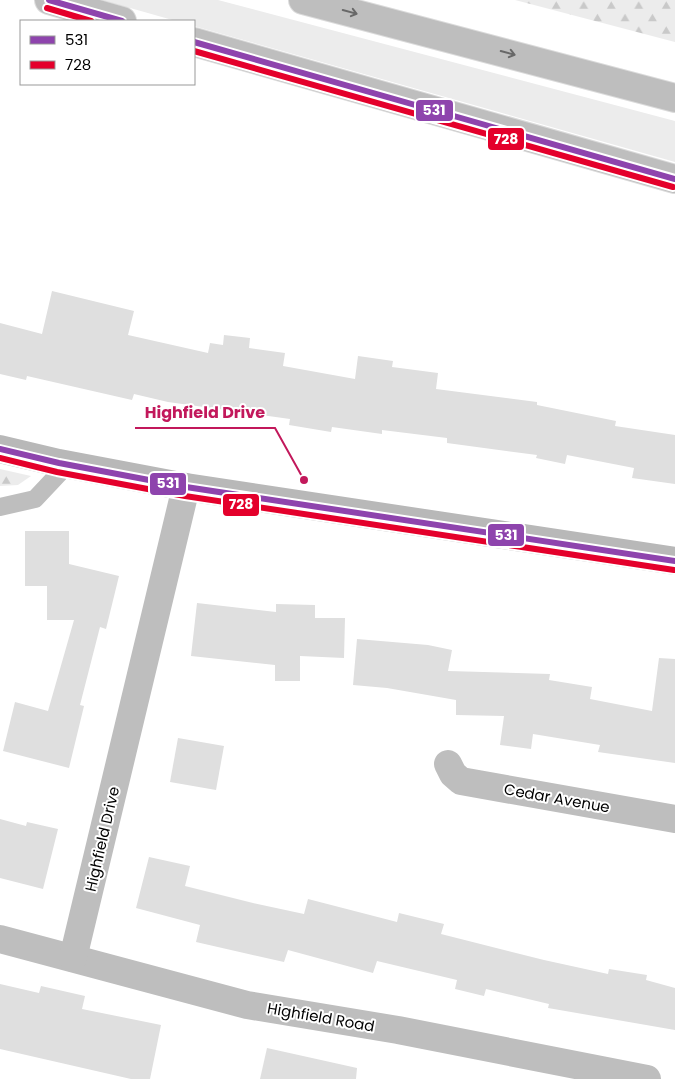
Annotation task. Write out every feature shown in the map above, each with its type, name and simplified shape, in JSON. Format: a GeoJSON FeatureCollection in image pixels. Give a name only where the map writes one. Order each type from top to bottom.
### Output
{"type":"FeatureCollection","features":[{"type":"Feature","properties":{"kind":"main road"},"geometry":{"type":"LineString","coordinates":[[48,0],[118,20]]}},
{"type":"Feature","properties":{"kind":"main road"},"geometry":{"type":"LineString","coordinates":[[303,0],[675,98]]}},
{"type":"Feature","properties":{"kind":"main road"},"geometry":{"type":"LineString","coordinates":[[195,42],[675,179]]}},
{"type":"Feature","properties":{"kind":"main road","name":"Highfield Drive"},"geometry":{"type":"LineString","coordinates":[[73,958],[186,487]]}},
{"type":"Feature","properties":{"kind":"main road","name":"Cedar Avenue"},"geometry":{"type":"LineString","coordinates":[[448,764],[453,774],[461,781],[675,819]]}},
{"type":"Feature","properties":{"kind":"main road","name":"Highfield Road"},"geometry":{"type":"LineString","coordinates":[[0,939],[247,1004],[398,1030],[647,1079]]}},
{"type":"Feature","properties":{"kind":"street"},"geometry":{"type":"LineString","coordinates":[[0,449],[67,465],[186,487],[675,561]]}},
{"type":"Feature","properties":{"kind":"lane"},"geometry":{"type":"LineString","coordinates":[[0,507],[35,499],[67,465]]}},
{"type":"Feature","properties":{"kind":"green space"},"geometry":{"type":"Polygon","coordinates":[[[102,0],[218,0],[675,121],[675,162],[195,26],[195,20],[172,20],[102,0]]]}},
{"type":"Feature","properties":{"kind":"green space"},"geometry":{"type":"Polygon","coordinates":[[[515,0],[675,0],[675,42],[515,0]]]}},
{"type":"Feature","properties":{"kind":"green space"},"geometry":{"type":"Polygon","coordinates":[[[0,469],[31,476],[18,485],[0,486],[0,469]]]}},
{"type":"Feature","properties":{"kind":"building"},"geometry":{"type":"Polygon","coordinates":[[[52,291],[134,311],[128,335],[208,353],[210,343],[223,345],[224,335],[250,338],[249,348],[285,353],[283,366],[355,379],[358,356],[393,361],[392,367],[438,373],[436,389],[537,402],[537,405],[616,421],[615,426],[675,435],[675,484],[632,478],[634,468],[567,455],[565,464],[536,458],[537,455],[447,443],[447,438],[382,430],[382,434],[332,427],[331,432],[289,425],[290,419],[168,402],[134,394],[132,400],[27,376],[26,380],[0,374],[0,323],[42,334],[52,291]]]}},
{"type":"Feature","properties":{"kind":"building"},"geometry":{"type":"Polygon","coordinates":[[[25,531],[69,531],[69,564],[119,576],[106,629],[100,627],[80,705],[84,706],[69,768],[3,751],[15,702],[48,711],[74,620],[47,620],[47,586],[25,586],[25,531]]]}},
{"type":"Feature","properties":{"kind":"building"},"geometry":{"type":"Polygon","coordinates":[[[197,603],[276,612],[276,604],[315,605],[315,618],[345,618],[344,658],[300,656],[300,681],[275,681],[275,665],[191,656],[197,603]]]}},
{"type":"Feature","properties":{"kind":"building"},"geometry":{"type":"Polygon","coordinates":[[[357,639],[428,645],[452,650],[448,671],[550,674],[549,680],[592,687],[590,699],[652,711],[659,658],[675,659],[675,763],[598,752],[600,745],[533,734],[531,749],[500,745],[504,716],[456,715],[456,700],[387,688],[353,685],[357,639]]]}},
{"type":"Feature","properties":{"kind":"building"},"geometry":{"type":"Polygon","coordinates":[[[178,738],[224,746],[216,790],[170,782],[178,738]]]}},
{"type":"Feature","properties":{"kind":"building"},"geometry":{"type":"Polygon","coordinates":[[[0,819],[26,826],[27,822],[58,829],[43,889],[0,878],[0,819]]]}},
{"type":"Feature","properties":{"kind":"building"},"geometry":{"type":"Polygon","coordinates":[[[149,857],[190,866],[185,886],[253,903],[304,914],[308,899],[397,922],[399,913],[444,924],[441,934],[544,960],[608,974],[609,969],[647,975],[646,980],[675,988],[675,1030],[548,1008],[549,1004],[486,989],[484,996],[455,989],[457,980],[377,961],[373,973],[288,950],[284,962],[196,942],[200,925],[136,908],[149,857]]]}},
{"type":"Feature","properties":{"kind":"building"},"geometry":{"type":"Polygon","coordinates":[[[0,984],[39,993],[41,986],[85,996],[82,1009],[161,1025],[150,1079],[131,1079],[0,1049],[0,984]]]}},
{"type":"Feature","properties":{"kind":"building"},"geometry":{"type":"Polygon","coordinates":[[[267,1048],[357,1068],[356,1079],[260,1079],[267,1048]]]}},
{"type":"Feature","properties":{"kind":"transit line","name":"531"},"geometry":{"type":"LineString","coordinates":[[49,0],[119,20]]}},
{"type":"Feature","properties":{"kind":"transit line","name":"728"},"geometry":{"type":"LineString","coordinates":[[47,8],[88,20]]}},
{"type":"Feature","properties":{"kind":"transit line","name":"531"},"geometry":{"type":"LineString","coordinates":[[195,42],[675,179]]}},
{"type":"Feature","properties":{"kind":"transit line","name":"728"},"geometry":{"type":"LineString","coordinates":[[195,51],[673,187]]}},
{"type":"Feature","properties":{"kind":"transit line","name":"531"},"geometry":{"type":"LineString","coordinates":[[0,449],[59,463],[186,487],[675,561]]}},
{"type":"Feature","properties":{"kind":"transit line","name":"728"},"geometry":{"type":"LineString","coordinates":[[0,458],[57,472],[185,496],[674,570]]}},
{"type":"Feature","properties":{"kind":"place","name":"Highfield Drive"},"geometry":{"type":"Point","coordinates":[304,480]}}]}
